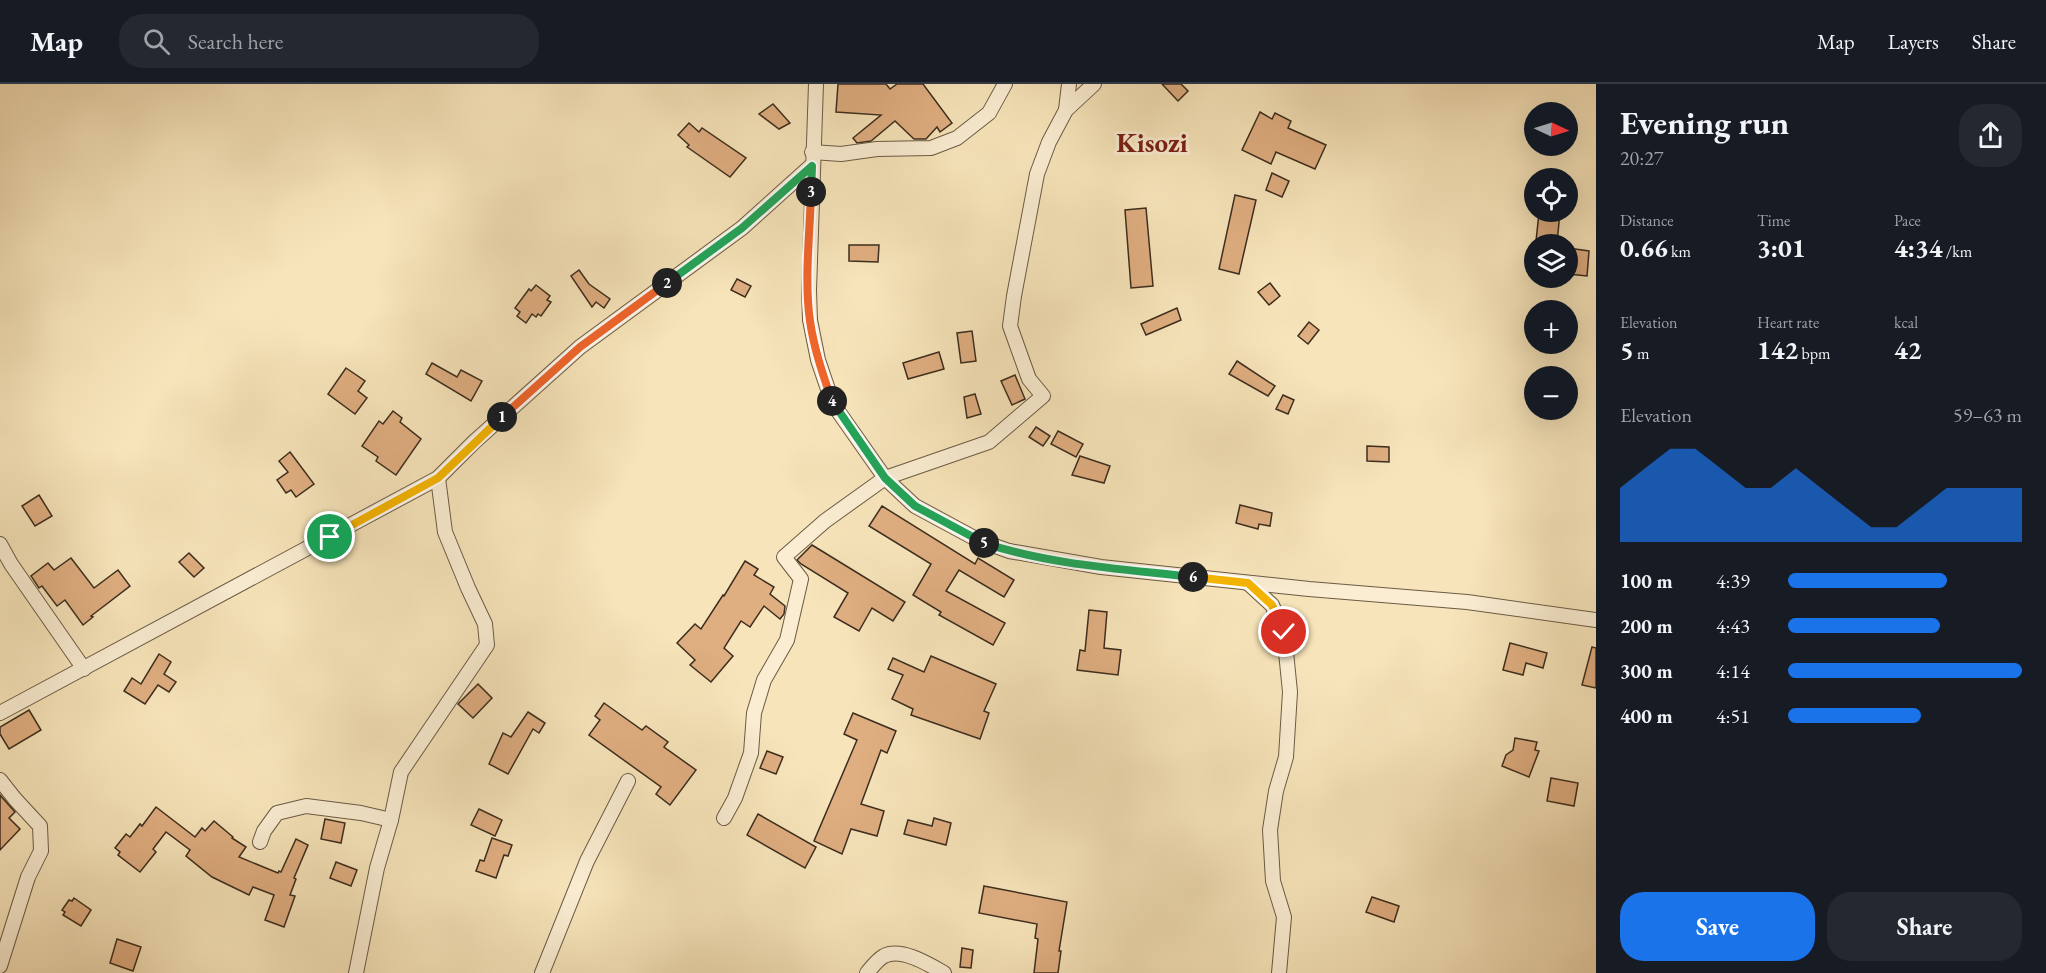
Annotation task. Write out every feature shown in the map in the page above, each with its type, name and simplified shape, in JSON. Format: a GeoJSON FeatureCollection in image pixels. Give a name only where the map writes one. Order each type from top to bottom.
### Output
{"type":"FeatureCollection","features":[{"type":"Feature","properties":{"kind":"street"},"geometry":{"type":"LineString","coordinates":[[816,84],[809,300],[810,320],[818,360],[833,404],[885,478],[915,506],[978,540],[1009,551],[1101,567],[1248,583],[1467,602],[1596,620]]}},
{"type":"Feature","properties":{"kind":"street"},"geometry":{"type":"LineString","coordinates":[[0,713],[438,478],[474,442],[580,347],[742,228],[812,159],[877,149],[931,148],[957,138],[989,113],[1005,84]]}},
{"type":"Feature","properties":{"kind":"street"},"geometry":{"type":"LineString","coordinates":[[1066,110],[1069,84]]}},
{"type":"Feature","properties":{"kind":"street"},"geometry":{"type":"LineString","coordinates":[[723,818],[735,798],[751,753],[754,713],[764,680],[787,640],[801,579],[784,557],[825,521],[885,478],[989,442],[1043,396],[1029,379],[1010,326],[1037,174],[1048,142],[1066,110],[1094,84]]}},
{"type":"Feature","properties":{"kind":"street"},"geometry":{"type":"LineString","coordinates":[[356,973],[377,868],[391,820],[401,772],[487,645],[485,624],[445,532],[438,478]]}},
{"type":"Feature","properties":{"kind":"street"},"geometry":{"type":"LineString","coordinates":[[0,544],[10,564],[84,669]]}},
{"type":"Feature","properties":{"kind":"street"},"geometry":{"type":"LineString","coordinates":[[1248,583],[1272,605],[1284,632],[1290,692],[1286,757],[1276,791],[1270,831],[1273,881],[1284,917],[1279,973]]}},
{"type":"Feature","properties":{"kind":"street"},"geometry":{"type":"LineString","coordinates":[[0,780],[40,825],[41,851],[28,877],[0,966]]}},
{"type":"Feature","properties":{"kind":"street"},"geometry":{"type":"LineString","coordinates":[[542,973],[587,861],[628,781]]}},
{"type":"Feature","properties":{"kind":"street"},"geometry":{"type":"LineString","coordinates":[[260,842],[264,831],[277,813],[306,806],[336,808],[391,820]]}},
{"type":"Feature","properties":{"kind":"street"},"geometry":{"type":"LineString","coordinates":[[867,973],[886,955],[898,953],[925,962],[944,973]]}},
{"type":"Feature","properties":{"kind":"building"},"geometry":{"type":"Polygon","coordinates":[[[838,84],[886,84],[890,89],[897,84],[923,84],[952,123],[940,132],[937,127],[926,139],[914,139],[895,121],[871,141],[857,143],[853,138],[881,115],[836,112],[838,84]]]}},
{"type":"Feature","properties":{"kind":"building"},"geometry":{"type":"Polygon","coordinates":[[[1162,84],[1181,84],[1188,91],[1178,101],[1162,84]]]}},
{"type":"Feature","properties":{"kind":"building"},"geometry":{"type":"Polygon","coordinates":[[[773,104],[790,123],[779,129],[759,114],[773,104]]]}},
{"type":"Feature","properties":{"kind":"building"},"geometry":{"type":"Polygon","coordinates":[[[1260,112],[1272,119],[1275,113],[1291,121],[1288,128],[1326,145],[1315,169],[1276,152],[1271,164],[1242,150],[1260,112]]]}},
{"type":"Feature","properties":{"kind":"building"},"geometry":{"type":"Polygon","coordinates":[[[689,123],[699,132],[702,128],[746,158],[730,177],[687,147],[689,145],[678,135],[689,123]]]}},
{"type":"Feature","properties":{"kind":"building"},"geometry":{"type":"Polygon","coordinates":[[[1272,173],[1289,181],[1282,197],[1266,190],[1272,173]]]}},
{"type":"Feature","properties":{"kind":"building"},"geometry":{"type":"Polygon","coordinates":[[[1235,195],[1256,200],[1239,274],[1219,269],[1235,195]]]}},
{"type":"Feature","properties":{"kind":"building"},"geometry":{"type":"Polygon","coordinates":[[[1146,208],[1153,286],[1131,288],[1125,210],[1146,208]]]}},
{"type":"Feature","properties":{"kind":"building"},"geometry":{"type":"Polygon","coordinates":[[[1538,222],[1559,222],[1558,234],[1537,234],[1538,222]]]}},
{"type":"Feature","properties":{"kind":"building"},"geometry":{"type":"Polygon","coordinates":[[[849,245],[879,245],[878,262],[849,261],[849,245]]]}},
{"type":"Feature","properties":{"kind":"building"},"geometry":{"type":"Polygon","coordinates":[[[1578,249],[1589,251],[1587,276],[1578,275],[1578,249]]]}},
{"type":"Feature","properties":{"kind":"building"},"geometry":{"type":"Polygon","coordinates":[[[579,270],[589,284],[610,299],[604,308],[596,302],[592,307],[571,276],[579,270]]]}},
{"type":"Feature","properties":{"kind":"building"},"geometry":{"type":"Polygon","coordinates":[[[737,279],[751,286],[745,297],[731,290],[737,279]]]}},
{"type":"Feature","properties":{"kind":"building"},"geometry":{"type":"Polygon","coordinates":[[[1270,283],[1280,296],[1269,305],[1258,292],[1270,283]]]}},
{"type":"Feature","properties":{"kind":"building"},"geometry":{"type":"Polygon","coordinates":[[[536,285],[550,296],[547,300],[551,302],[541,316],[538,314],[536,317],[532,314],[526,323],[517,316],[520,312],[515,308],[529,289],[531,291],[536,285]]]}},
{"type":"Feature","properties":{"kind":"building"},"geometry":{"type":"Polygon","coordinates":[[[1177,308],[1181,320],[1146,335],[1141,324],[1177,308]]]}},
{"type":"Feature","properties":{"kind":"building"},"geometry":{"type":"Polygon","coordinates":[[[1309,322],[1319,330],[1308,344],[1298,336],[1309,322]]]}},
{"type":"Feature","properties":{"kind":"building"},"geometry":{"type":"Polygon","coordinates":[[[972,331],[976,361],[961,363],[957,333],[972,331]]]}},
{"type":"Feature","properties":{"kind":"building"},"geometry":{"type":"Polygon","coordinates":[[[939,352],[944,369],[908,379],[903,363],[939,352]]]}},
{"type":"Feature","properties":{"kind":"building"},"geometry":{"type":"Polygon","coordinates":[[[1237,361],[1275,386],[1268,396],[1229,374],[1237,361]]]}},
{"type":"Feature","properties":{"kind":"building"},"geometry":{"type":"Polygon","coordinates":[[[432,363],[457,377],[461,370],[482,381],[471,401],[426,374],[432,363]]]}},
{"type":"Feature","properties":{"kind":"building"},"geometry":{"type":"Polygon","coordinates":[[[346,368],[365,381],[358,391],[367,398],[355,414],[328,394],[346,368]]]}},
{"type":"Feature","properties":{"kind":"building"},"geometry":{"type":"Polygon","coordinates":[[[1015,375],[1025,399],[1012,405],[1001,381],[1015,375]]]}},
{"type":"Feature","properties":{"kind":"building"},"geometry":{"type":"Polygon","coordinates":[[[975,394],[981,414],[967,418],[964,397],[975,394]]]}},
{"type":"Feature","properties":{"kind":"building"},"geometry":{"type":"Polygon","coordinates":[[[1283,395],[1294,400],[1288,414],[1276,409],[1283,395]]]}},
{"type":"Feature","properties":{"kind":"building"},"geometry":{"type":"Polygon","coordinates":[[[393,411],[402,418],[400,422],[421,439],[396,475],[376,461],[378,457],[362,446],[379,421],[383,424],[393,411]]]}},
{"type":"Feature","properties":{"kind":"building"},"geometry":{"type":"Polygon","coordinates":[[[1036,427],[1050,436],[1043,446],[1029,437],[1036,427]]]}},
{"type":"Feature","properties":{"kind":"building"},"geometry":{"type":"Polygon","coordinates":[[[1058,431],[1083,444],[1076,457],[1051,444],[1058,431]]]}},
{"type":"Feature","properties":{"kind":"building"},"geometry":{"type":"Polygon","coordinates":[[[1367,446],[1389,447],[1389,462],[1367,461],[1367,446]]]}},
{"type":"Feature","properties":{"kind":"building"},"geometry":{"type":"Polygon","coordinates":[[[290,452],[314,484],[296,497],[291,490],[286,493],[277,480],[288,472],[279,461],[290,452]]]}},
{"type":"Feature","properties":{"kind":"building"},"geometry":{"type":"Polygon","coordinates":[[[1080,456],[1110,466],[1104,483],[1072,475],[1080,456]]]}},
{"type":"Feature","properties":{"kind":"building"},"geometry":{"type":"Polygon","coordinates":[[[39,495],[52,516],[35,526],[22,506],[39,495]]]}},
{"type":"Feature","properties":{"kind":"building"},"geometry":{"type":"Polygon","coordinates":[[[1240,505],[1272,513],[1270,526],[1259,524],[1258,529],[1236,523],[1240,505]]]}},
{"type":"Feature","properties":{"kind":"building"},"geometry":{"type":"Polygon","coordinates":[[[882,506],[975,564],[978,558],[1014,580],[1004,597],[959,570],[946,591],[1005,623],[993,645],[939,615],[941,612],[913,595],[931,564],[869,526],[882,506]]]}},
{"type":"Feature","properties":{"kind":"building"},"geometry":{"type":"Polygon","coordinates":[[[812,545],[905,602],[893,621],[872,608],[859,631],[834,617],[848,593],[797,560],[812,545]]]}},
{"type":"Feature","properties":{"kind":"building"},"geometry":{"type":"Polygon","coordinates":[[[189,553],[204,568],[194,577],[179,562],[189,553]]]}},
{"type":"Feature","properties":{"kind":"building"},"geometry":{"type":"Polygon","coordinates":[[[71,558],[94,588],[118,570],[130,586],[91,616],[93,617],[83,625],[65,600],[57,606],[42,586],[39,588],[31,576],[48,563],[54,570],[71,558]]]}},
{"type":"Feature","properties":{"kind":"building"},"geometry":{"type":"Polygon","coordinates":[[[745,561],[758,569],[754,575],[774,587],[770,594],[785,606],[784,614],[780,619],[764,606],[750,627],[741,621],[724,648],[733,656],[711,682],[690,665],[695,660],[677,643],[695,624],[701,629],[745,561]]]}},
{"type":"Feature","properties":{"kind":"building"},"geometry":{"type":"Polygon","coordinates":[[[1089,610],[1107,612],[1104,648],[1121,650],[1118,675],[1077,670],[1080,650],[1085,651],[1089,610]]]}},
{"type":"Feature","properties":{"kind":"building"},"geometry":{"type":"Polygon","coordinates":[[[1510,643],[1547,653],[1543,668],[1526,663],[1523,675],[1503,670],[1510,643]]]}},
{"type":"Feature","properties":{"kind":"building"},"geometry":{"type":"Polygon","coordinates":[[[1592,647],[1596,648],[1596,688],[1582,685],[1592,647]]]}},
{"type":"Feature","properties":{"kind":"building"},"geometry":{"type":"Polygon","coordinates":[[[159,654],[171,662],[164,674],[176,682],[169,692],[158,685],[145,704],[124,691],[132,678],[141,684],[159,654]]]}},
{"type":"Feature","properties":{"kind":"building"},"geometry":{"type":"Polygon","coordinates":[[[931,656],[996,684],[984,711],[989,713],[980,739],[911,715],[913,709],[892,699],[903,675],[888,669],[893,658],[924,672],[931,656]]]}},
{"type":"Feature","properties":{"kind":"building"},"geometry":{"type":"Polygon","coordinates":[[[478,684],[492,698],[473,718],[458,704],[478,684]]]}},
{"type":"Feature","properties":{"kind":"building"},"geometry":{"type":"Polygon","coordinates":[[[604,703],[642,730],[646,726],[668,742],[664,747],[696,770],[670,805],[656,794],[661,787],[589,735],[600,720],[595,716],[604,703]]]}},
{"type":"Feature","properties":{"kind":"building"},"geometry":{"type":"Polygon","coordinates":[[[29,710],[41,730],[9,749],[0,734],[0,727],[29,710]]]}},
{"type":"Feature","properties":{"kind":"building"},"geometry":{"type":"Polygon","coordinates":[[[528,712],[545,723],[539,733],[533,729],[508,774],[489,764],[503,733],[511,737],[528,712]]]}},
{"type":"Feature","properties":{"kind":"building"},"geometry":{"type":"Polygon","coordinates":[[[853,713],[896,731],[887,753],[881,750],[861,804],[884,811],[877,836],[851,829],[842,854],[814,841],[857,740],[844,734],[853,713]]]}},
{"type":"Feature","properties":{"kind":"building"},"geometry":{"type":"Polygon","coordinates":[[[1515,738],[1537,742],[1535,750],[1539,751],[1529,777],[1502,766],[1506,755],[1513,750],[1515,738]]]}},
{"type":"Feature","properties":{"kind":"building"},"geometry":{"type":"Polygon","coordinates":[[[767,751],[783,757],[776,774],[760,768],[767,751]]]}},
{"type":"Feature","properties":{"kind":"building"},"geometry":{"type":"Polygon","coordinates":[[[1551,778],[1578,783],[1574,806],[1547,801],[1551,778]]]}},
{"type":"Feature","properties":{"kind":"building"},"geometry":{"type":"Polygon","coordinates":[[[0,795],[15,812],[9,818],[20,829],[0,850],[0,795]]]}},
{"type":"Feature","properties":{"kind":"building"},"geometry":{"type":"Polygon","coordinates":[[[156,807],[195,837],[202,828],[205,831],[214,821],[232,838],[246,847],[239,857],[278,873],[281,872],[296,839],[308,845],[294,878],[296,879],[290,895],[295,896],[284,927],[265,920],[274,895],[253,887],[249,895],[212,877],[186,856],[190,850],[166,832],[153,849],[156,852],[140,872],[118,855],[120,852],[115,848],[126,834],[130,837],[140,824],[142,826],[156,807]]]}},
{"type":"Feature","properties":{"kind":"building"},"geometry":{"type":"Polygon","coordinates":[[[479,809],[502,820],[495,836],[471,825],[479,809]]]}},
{"type":"Feature","properties":{"kind":"building"},"geometry":{"type":"Polygon","coordinates":[[[758,814],[816,847],[805,868],[747,835],[758,814]]]}},
{"type":"Feature","properties":{"kind":"building"},"geometry":{"type":"Polygon","coordinates":[[[934,818],[951,823],[946,845],[904,834],[908,820],[932,826],[934,818]]]}},
{"type":"Feature","properties":{"kind":"building"},"geometry":{"type":"Polygon","coordinates":[[[325,819],[345,823],[341,843],[321,839],[325,819]]]}},
{"type":"Feature","properties":{"kind":"building"},"geometry":{"type":"Polygon","coordinates":[[[492,838],[512,845],[508,856],[504,855],[496,878],[476,871],[480,860],[484,861],[492,838]]]}},
{"type":"Feature","properties":{"kind":"building"},"geometry":{"type":"Polygon","coordinates":[[[336,862],[357,870],[351,886],[330,878],[336,862]]]}},
{"type":"Feature","properties":{"kind":"building"},"geometry":{"type":"Polygon","coordinates":[[[984,886],[1067,902],[1058,973],[1034,973],[1038,939],[1035,938],[1037,924],[979,913],[984,886]]]}},
{"type":"Feature","properties":{"kind":"building"},"geometry":{"type":"Polygon","coordinates":[[[1372,897],[1399,906],[1394,922],[1366,912],[1372,897]]]}},
{"type":"Feature","properties":{"kind":"building"},"geometry":{"type":"Polygon","coordinates":[[[74,898],[91,910],[81,926],[63,915],[65,912],[62,910],[69,900],[72,901],[74,898]]]}},
{"type":"Feature","properties":{"kind":"building"},"geometry":{"type":"Polygon","coordinates":[[[117,939],[141,947],[133,971],[110,963],[117,939]]]}},
{"type":"Feature","properties":{"kind":"building"},"geometry":{"type":"Polygon","coordinates":[[[962,948],[973,950],[971,968],[960,967],[962,948]]]}},
{"type":"Feature","properties":{"kind":"district","name":"Kisozi"},"geometry":{"type":"Point","coordinates":[1152,142]}},
{"type":"Feature","properties":{"kind":"route"},"geometry":{"type":"LineString","coordinates":[[330,537],[438,478],[474,442],[580,347],[742,228],[812,166],[809,290],[810,320],[818,360],[833,404],[885,478],[915,506],[978,540],[1009,551],[1101,567],[1248,583],[1272,605],[1284,632]]}}]}
